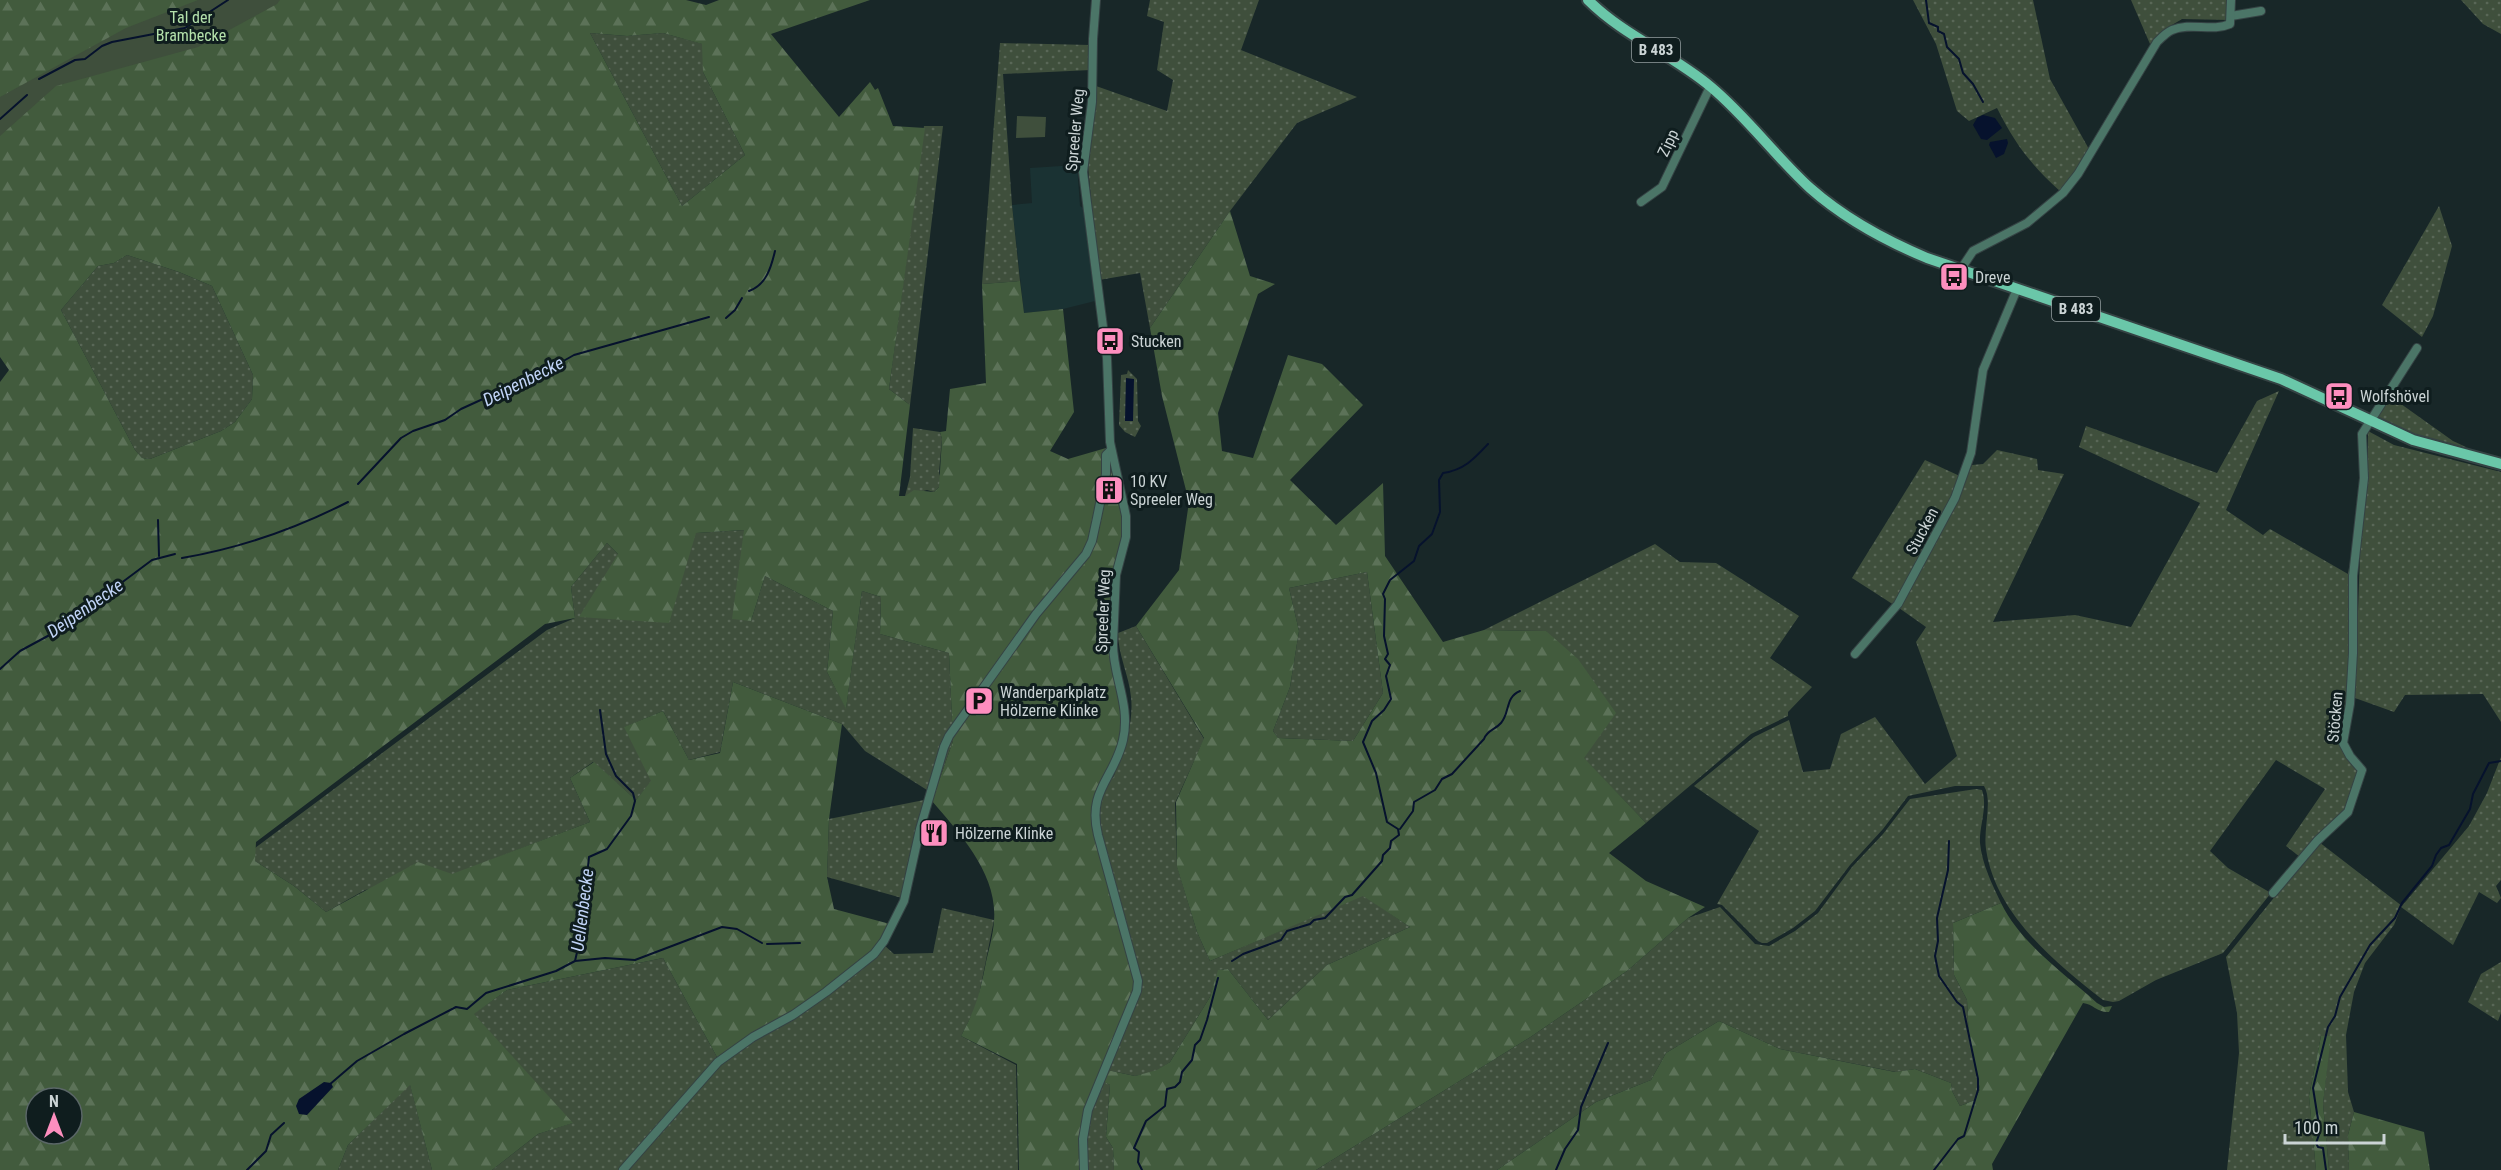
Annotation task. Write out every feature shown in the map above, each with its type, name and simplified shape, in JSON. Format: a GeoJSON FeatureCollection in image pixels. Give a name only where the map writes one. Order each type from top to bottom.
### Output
{"type":"FeatureCollection","features":[{"type":"Feature","properties":{"kind":"main road","name":"B 483"},"geometry":{"type":"LineString","coordinates":[[1588,0],[1615,24],[1681,65],[1710,87],[1810,187],[1846,216],[1876,235],[1899,246],[2016,289],[2281,379],[2369,421],[2434,447],[2501,464]]}},
{"type":"Feature","properties":{"kind":"street","name":"Spreeler Weg"},"geometry":{"type":"LineString","coordinates":[[1084,1170],[1083,1139],[1088,1110],[1137,987],[1136,969],[1098,835],[1095,813],[1098,795],[1119,753],[1125,726],[1123,695],[1113,656],[1113,644],[1116,575],[1126,537],[1126,516],[1112,450],[1107,358],[1083,172],[1092,102],[1096,0]]}},
{"type":"Feature","properties":{"kind":"street"},"geometry":{"type":"LineString","coordinates":[[1961,269],[1973,251],[2027,223],[2063,193],[2078,174],[2157,42],[2171,30],[2191,26],[2222,27],[2230,24],[2232,0]]}},
{"type":"Feature","properties":{"kind":"street"},"geometry":{"type":"LineString","coordinates":[[2231,16],[2261,11]]}},
{"type":"Feature","properties":{"kind":"street","name":"Zipp"},"geometry":{"type":"LineString","coordinates":[[1641,202],[1662,187],[1710,87]]}},
{"type":"Feature","properties":{"kind":"street","name":"Stucken"},"geometry":{"type":"LineString","coordinates":[[1855,654],[1898,604],[1955,498],[1971,453],[1983,370],[2016,289]]}},
{"type":"Feature","properties":{"kind":"street"},"geometry":{"type":"LineString","coordinates":[[2369,421],[2417,348]]}},
{"type":"Feature","properties":{"kind":"street","name":"Stöcken"},"geometry":{"type":"LineString","coordinates":[[2273,893],[2317,841],[2348,812],[2362,770],[2345,750],[2343,743],[2350,704],[2353,653],[2353,576],[2364,478],[2362,434],[2369,421]]}},
{"type":"Feature","properties":{"kind":"street"},"geometry":{"type":"LineString","coordinates":[[623,1170],[718,1062],[753,1037],[794,1015],[826,992],[874,954],[884,941],[904,901],[920,828],[947,741],[1036,614],[1088,550],[1104,483],[1106,455],[1112,450]]}},
{"type":"Feature","properties":{"kind":"shaded area"},"geometry":{"type":"Polygon","coordinates":[[[1077,165],[1080,206],[1083,208],[1095,301],[1063,309],[1024,313],[1012,205],[1032,203],[1030,168],[1077,165]]]}},
{"type":"Feature","properties":{"kind":"green space"},"geometry":{"type":"Polygon","coordinates":[[[0,0],[686,0],[706,5],[719,0],[870,0],[771,34],[839,117],[870,82],[875,90],[878,88],[893,126],[925,128],[889,389],[910,405],[899,496],[905,496],[914,490],[934,492],[939,487],[942,439],[940,432],[946,431],[950,389],[986,383],[982,284],[1020,281],[1024,313],[1063,309],[1074,412],[1050,451],[1068,459],[1106,448],[1124,527],[1110,644],[1122,715],[1121,731],[1116,752],[1095,792],[1092,813],[1131,961],[1135,986],[1107,1070],[1135,1076],[1157,1070],[1170,1062],[1210,997],[1218,970],[1228,969],[1268,1020],[1327,965],[1410,927],[1363,896],[1210,961],[1197,932],[1177,867],[1176,802],[1204,738],[1136,626],[1179,570],[1189,502],[1162,396],[1150,328],[1230,211],[1250,276],[1275,284],[1258,294],[1218,413],[1222,451],[1253,458],[1288,355],[1322,364],[1363,405],[1290,480],[1336,525],[1383,483],[1385,556],[1443,642],[1484,630],[1546,631],[1578,659],[1616,713],[1584,758],[1646,823],[1609,853],[1646,881],[1705,907],[1688,918],[1627,971],[1529,1038],[1316,1170],[1114,1170],[1113,1148],[1106,1137],[1110,1085],[1101,1080],[1088,1110],[1084,1170],[1019,1170],[1017,1064],[961,1036],[982,983],[993,931],[994,904],[984,871],[975,856],[932,801],[953,741],[949,653],[880,634],[881,597],[862,591],[846,709],[827,672],[833,611],[765,576],[751,621],[732,619],[744,530],[696,533],[669,623],[579,617],[618,554],[607,543],[571,587],[575,618],[545,624],[256,842],[255,861],[294,886],[326,912],[418,862],[452,874],[590,822],[570,778],[594,762],[636,800],[651,781],[624,727],[663,711],[689,760],[720,753],[733,682],[842,724],[829,819],[827,877],[834,909],[890,924],[874,950],[827,989],[718,1059],[663,958],[507,990],[474,1014],[573,1123],[538,1134],[492,1170],[432,1170],[410,1085],[348,1145],[338,1170],[0,1170],[0,382],[9,370],[0,357],[0,0]],[[590,33],[682,206],[745,155],[703,72],[702,44],[663,33],[627,36],[590,33]],[[127,255],[114,263],[98,266],[61,310],[135,450],[142,458],[150,459],[221,431],[235,422],[252,399],[253,375],[212,286],[179,272],[127,255]],[[1367,572],[1289,588],[1299,631],[1290,687],[1273,731],[1278,738],[1353,741],[1383,693],[1367,572]]]}},
{"type":"Feature","properties":{"kind":"green space","name":"Tal der Brambecke"},"geometry":{"type":"Polygon","coordinates":[[[198,0],[280,0],[277,4],[198,47],[56,86],[0,136],[0,97],[126,28],[198,0]]]}},
{"type":"Feature","properties":{"kind":"green space"},"geometry":{"type":"Polygon","coordinates":[[[1150,0],[1259,0],[1241,50],[1357,97],[1297,123],[1230,211],[1150,328],[1140,273],[1099,280],[1088,167],[1096,86],[1167,111],[1173,80],[1157,70],[1164,22],[1147,16],[1150,0]]]}},
{"type":"Feature","properties":{"kind":"green space"},"geometry":{"type":"Polygon","coordinates":[[[1913,0],[2033,0],[2050,79],[2090,151],[2061,192],[2024,153],[1997,108],[1969,121],[1957,111],[1936,44],[1913,0]]]}},
{"type":"Feature","properties":{"kind":"green space"},"geometry":{"type":"Polygon","coordinates":[[[2131,0],[2230,0],[2228,20],[2182,19],[2167,28],[2150,44],[2131,0]]]}},
{"type":"Feature","properties":{"kind":"green space"},"geometry":{"type":"Polygon","coordinates":[[[2461,0],[2501,0],[2501,34],[2483,24],[2461,0]]]}},
{"type":"Feature","properties":{"kind":"green space"},"geometry":{"type":"Polygon","coordinates":[[[590,33],[627,36],[663,33],[703,44],[703,72],[745,155],[682,206],[590,33]]]}},
{"type":"Feature","properties":{"kind":"green space"},"geometry":{"type":"Polygon","coordinates":[[[1000,43],[1090,45],[1091,70],[1003,74],[1020,281],[982,284],[1000,43]]]}},
{"type":"Feature","properties":{"kind":"green space"},"geometry":{"type":"Polygon","coordinates":[[[1017,116],[1046,117],[1045,137],[1016,138],[1017,116]]]}},
{"type":"Feature","properties":{"kind":"green space"},"geometry":{"type":"Polygon","coordinates":[[[924,126],[943,126],[910,405],[889,389],[924,126]]]}},
{"type":"Feature","properties":{"kind":"green space"},"geometry":{"type":"Polygon","coordinates":[[[2439,206],[2452,246],[2433,316],[2422,337],[2382,305],[2439,206]]]}},
{"type":"Feature","properties":{"kind":"green space"},"geometry":{"type":"Polygon","coordinates":[[[127,255],[179,272],[212,286],[253,375],[252,399],[235,422],[221,431],[150,459],[142,458],[135,450],[61,310],[98,266],[114,263],[127,255]]]}},
{"type":"Feature","properties":{"kind":"green space"},"geometry":{"type":"Polygon","coordinates":[[[1128,370],[1137,379],[1138,421],[1141,426],[1135,437],[1125,432],[1119,425],[1121,375],[1127,374],[1128,370]]]}},
{"type":"Feature","properties":{"kind":"green space"},"geometry":{"type":"Polygon","coordinates":[[[2279,391],[2226,510],[2263,535],[2270,529],[2348,574],[2359,510],[2345,744],[2363,767],[2352,806],[2300,857],[2286,846],[2325,789],[2276,760],[2210,851],[2228,868],[2271,893],[2223,953],[2156,980],[2119,1001],[2103,1000],[2047,952],[2014,915],[2001,894],[1986,849],[1988,799],[1984,786],[1955,786],[1908,796],[1815,911],[1793,928],[1767,943],[1758,941],[1722,905],[1717,904],[1759,831],[1694,786],[1754,737],[1789,720],[1803,772],[1830,769],[1841,734],[1875,717],[1925,784],[1957,756],[1916,642],[1926,627],[1899,608],[1972,465],[1983,464],[1997,450],[2037,459],[2038,470],[2064,474],[1993,622],[2075,615],[2131,627],[2200,503],[2079,447],[2086,426],[2217,473],[2257,401],[2279,391]]]}},
{"type":"Feature","properties":{"kind":"green space"},"geometry":{"type":"Polygon","coordinates":[[[2387,394],[2453,441],[2466,447],[2447,447],[2376,421],[2376,414],[2387,394]]]}},
{"type":"Feature","properties":{"kind":"green space"},"geometry":{"type":"Polygon","coordinates":[[[913,428],[940,432],[942,439],[939,473],[941,479],[939,487],[934,492],[927,490],[905,496],[910,477],[913,428]]]}},
{"type":"Feature","properties":{"kind":"green space"},"geometry":{"type":"Polygon","coordinates":[[[2368,431],[2394,445],[2501,472],[2501,722],[2483,694],[2405,695],[2394,712],[2355,698],[2361,525],[2368,477],[2368,431]]]}},
{"type":"Feature","properties":{"kind":"green space"},"geometry":{"type":"Polygon","coordinates":[[[1925,460],[1962,477],[1894,605],[1852,578],[1925,460]]]}},
{"type":"Feature","properties":{"kind":"green space"},"geometry":{"type":"Polygon","coordinates":[[[745,530],[751,621],[765,576],[833,611],[827,672],[846,708],[862,591],[881,597],[880,634],[949,653],[953,741],[932,801],[927,790],[865,751],[842,724],[733,682],[720,752],[689,760],[663,711],[625,727],[652,781],[636,800],[593,762],[570,778],[590,822],[452,875],[365,890],[326,912],[294,886],[255,861],[255,848],[547,630],[575,618],[571,587],[607,543],[618,554],[696,533],[745,530]]]}},
{"type":"Feature","properties":{"kind":"green space"},"geometry":{"type":"Polygon","coordinates":[[[1655,544],[1680,562],[1716,563],[1799,616],[1770,658],[1812,687],[1788,712],[1788,716],[1751,734],[1646,823],[1583,758],[1546,631],[1484,630],[1655,544]]]}},
{"type":"Feature","properties":{"kind":"green space"},"geometry":{"type":"Polygon","coordinates":[[[1367,572],[1383,693],[1353,741],[1278,738],[1273,731],[1290,687],[1299,631],[1289,588],[1367,572]]]}},
{"type":"Feature","properties":{"kind":"green space"},"geometry":{"type":"Polygon","coordinates":[[[1136,626],[1204,739],[1175,803],[1177,866],[1197,932],[1210,961],[1363,895],[1410,927],[1327,965],[1268,1020],[1228,969],[1219,970],[1210,997],[1170,1062],[1157,1071],[1135,1076],[1107,1070],[1092,814],[1094,798],[1103,777],[1113,778],[1129,728],[1131,697],[1118,633],[1136,626]]]}},
{"type":"Feature","properties":{"kind":"green space"},"geometry":{"type":"Polygon","coordinates":[[[2501,757],[2501,880],[2496,886],[2501,898],[2497,903],[2479,892],[2453,945],[2401,907],[2394,925],[2365,963],[2354,992],[2346,1035],[2348,1092],[2354,1112],[2348,1135],[2349,1170],[2329,1170],[2323,1104],[2330,1036],[2321,1036],[2309,1096],[2316,1170],[2227,1170],[2239,1053],[2237,1013],[2226,957],[2319,842],[2402,906],[2469,826],[2487,793],[2501,757]]]}},
{"type":"Feature","properties":{"kind":"green space"},"geometry":{"type":"Polygon","coordinates":[[[1982,790],[1984,796],[1981,851],[2001,903],[1953,923],[1954,975],[1967,1000],[1969,1040],[1980,1089],[1975,1100],[1960,1106],[1952,1091],[1951,1083],[1915,1069],[1896,1072],[1780,1049],[1719,1021],[1666,1053],[1651,1080],[1596,1102],[1497,1170],[1316,1170],[1529,1038],[1627,971],[1688,918],[1720,907],[1755,944],[1769,946],[1795,931],[1818,913],[1852,867],[1883,834],[1910,799],[1982,790]]]}},
{"type":"Feature","properties":{"kind":"green space"},"geometry":{"type":"Polygon","coordinates":[[[924,800],[926,802],[902,898],[827,877],[829,819],[924,800]]]}},
{"type":"Feature","properties":{"kind":"green space"},"geometry":{"type":"Polygon","coordinates":[[[2001,903],[2020,932],[2044,957],[2097,1003],[2104,1007],[2112,1006],[2109,1012],[2105,1012],[2083,1003],[1992,1164],[1993,1170],[1497,1170],[1596,1102],[1651,1080],[1666,1053],[1719,1021],[1780,1049],[1895,1072],[1915,1069],[1951,1083],[1952,1091],[1960,1106],[1975,1100],[1980,1089],[1969,1040],[1967,1000],[1954,975],[1953,923],[2001,903]]]}},
{"type":"Feature","properties":{"kind":"green space"},"geometry":{"type":"Polygon","coordinates":[[[942,908],[994,920],[977,1005],[961,1036],[1016,1065],[1018,1170],[626,1170],[717,1066],[884,945],[894,954],[933,953],[942,908]]]}},
{"type":"Feature","properties":{"kind":"green space"},"geometry":{"type":"Polygon","coordinates":[[[663,958],[718,1059],[620,1170],[492,1170],[538,1134],[572,1123],[473,1014],[507,990],[663,958]]]}},
{"type":"Feature","properties":{"kind":"green space"},"geometry":{"type":"Polygon","coordinates":[[[2501,962],[2501,1013],[2498,1021],[2468,1002],[2481,974],[2501,962]]]}},
{"type":"Feature","properties":{"kind":"green space"},"geometry":{"type":"Polygon","coordinates":[[[2321,1036],[2331,1036],[2323,1104],[2329,1170],[2316,1170],[2309,1096],[2321,1036]]]}},
{"type":"Feature","properties":{"kind":"green space"},"geometry":{"type":"Polygon","coordinates":[[[1102,1080],[1110,1085],[1106,1137],[1113,1148],[1114,1170],[1086,1170],[1089,1124],[1102,1080]]]}},
{"type":"Feature","properties":{"kind":"green space"},"geometry":{"type":"Polygon","coordinates":[[[410,1084],[432,1170],[338,1170],[348,1145],[410,1084]]]}},
{"type":"Feature","properties":{"kind":"green space"},"geometry":{"type":"Polygon","coordinates":[[[2354,1112],[2424,1132],[2430,1170],[2349,1170],[2348,1135],[2354,1112]]]}},
{"type":"Feature","properties":{"kind":"water"},"geometry":{"type":"Polygon","coordinates":[[[1983,115],[1995,118],[2002,128],[1987,140],[1981,139],[1973,125],[1977,118],[1983,115]]]}},
{"type":"Feature","properties":{"kind":"water"},"geometry":{"type":"Polygon","coordinates":[[[2007,139],[2004,154],[1996,158],[1989,145],[1990,142],[2007,139]]]}},
{"type":"Feature","properties":{"kind":"water"},"geometry":{"type":"Polygon","coordinates":[[[1126,378],[1134,379],[1133,421],[1125,421],[1126,378]]]}},
{"type":"Feature","properties":{"kind":"water"},"geometry":{"type":"Polygon","coordinates":[[[324,1082],[331,1083],[333,1087],[307,1115],[299,1114],[296,1106],[299,1099],[324,1082]]]}},
{"type":"Feature","properties":{"kind":"waterway"},"geometry":{"type":"LineString","coordinates":[[39,79],[75,60],[85,59],[102,46],[112,42],[185,28],[228,0]]}},
{"type":"Feature","properties":{"kind":"waterway"},"geometry":{"type":"LineString","coordinates":[[1926,0],[1929,23],[1938,27],[1938,31],[1944,34],[1947,47],[1959,59],[1963,73],[1973,84],[1983,102]]}},
{"type":"Feature","properties":{"kind":"waterway"},"geometry":{"type":"LineString","coordinates":[[0,119],[27,95]]}},
{"type":"Feature","properties":{"kind":"waterway"},"geometry":{"type":"LineString","coordinates":[[749,291],[764,280],[775,251]]}},
{"type":"Feature","properties":{"kind":"waterway"},"geometry":{"type":"LineString","coordinates":[[726,318],[735,310],[742,298]]}},
{"type":"Feature","properties":{"kind":"waterway","name":"Deipenbecke"},"geometry":{"type":"LineString","coordinates":[[358,484],[401,438],[413,431],[445,420],[461,409],[551,368],[574,355],[709,317]]}},
{"type":"Feature","properties":{"kind":"waterway"},"geometry":{"type":"LineString","coordinates":[[1232,961],[1243,954],[1281,940],[1287,931],[1325,918],[1345,897],[1352,895],[1382,861],[1383,855],[1390,848],[1391,841],[1399,835],[1398,829],[1387,822],[1376,773],[1363,742],[1372,721],[1384,710],[1391,699],[1386,676],[1390,665],[1385,659],[1388,654],[1384,636],[1385,599],[1383,594],[1390,580],[1414,561],[1419,546],[1432,534],[1440,512],[1439,480],[1443,473],[1463,466],[1488,444]]}},
{"type":"Feature","properties":{"kind":"waterway","name":"Deipenbecke"},"geometry":{"type":"LineString","coordinates":[[182,558],[225,549],[267,536],[308,521],[348,502]]}},
{"type":"Feature","properties":{"kind":"waterway"},"geometry":{"type":"LineString","coordinates":[[158,520],[159,556]]}},
{"type":"Feature","properties":{"kind":"waterway","name":"Deipenbecke"},"geometry":{"type":"LineString","coordinates":[[0,669],[20,651],[57,631],[152,560],[175,554]]}},
{"type":"Feature","properties":{"kind":"waterway"},"geometry":{"type":"LineString","coordinates":[[1400,829],[1413,811],[1414,802],[1435,790],[1442,779],[1452,774],[1487,734],[1501,723],[1512,697],[1520,691]]}},
{"type":"Feature","properties":{"kind":"waterway","name":"Uellenbecke"},"geometry":{"type":"LineString","coordinates":[[329,1085],[357,1061],[456,1007],[467,1009],[486,993],[556,971],[575,961],[581,935],[589,857],[607,849],[631,816],[635,801],[633,793],[616,776],[606,754],[600,710]]}},
{"type":"Feature","properties":{"kind":"waterway"},"geometry":{"type":"LineString","coordinates":[[2326,1170],[2323,1148],[2318,1147],[2316,1143],[2320,1132],[2313,1088],[2328,1027],[2335,1016],[2340,997],[2370,945],[2395,918],[2402,903],[2432,866],[2441,848],[2449,845],[2470,809],[2473,794],[2489,763],[2501,761]]}},
{"type":"Feature","properties":{"kind":"waterway"},"geometry":{"type":"LineString","coordinates":[[1934,1170],[1958,1139],[1964,1136],[1978,1090],[1978,1079],[1963,1007],[1939,976],[1935,956],[1938,941],[1937,918],[1948,870],[1949,841]]}},
{"type":"Feature","properties":{"kind":"waterway"},"geometry":{"type":"LineString","coordinates":[[575,961],[605,958],[635,960],[722,927],[737,929],[762,943]]}},
{"type":"Feature","properties":{"kind":"waterway"},"geometry":{"type":"LineString","coordinates":[[767,944],[800,943]]}},
{"type":"Feature","properties":{"kind":"waterway"},"geometry":{"type":"LineString","coordinates":[[1142,1170],[1138,1162],[1139,1152],[1134,1148],[1146,1121],[1165,1106],[1167,1089],[1175,1087],[1180,1082],[1182,1072],[1192,1060],[1195,1045],[1200,1040],[1207,1020],[1218,978]]}},
{"type":"Feature","properties":{"kind":"waterway"},"geometry":{"type":"LineString","coordinates":[[1556,1170],[1565,1149],[1578,1130],[1581,1107],[1608,1043]]}},
{"type":"Feature","properties":{"kind":"waterway","name":"Uellenbecke"},"geometry":{"type":"LineString","coordinates":[[247,1170],[266,1151],[271,1135],[284,1123]]}},
{"type":"Feature","properties":{"kind":"place","name":"Dreve"},"geometry":{"type":"Point","coordinates":[1954,277]}},
{"type":"Feature","properties":{"kind":"place","name":"Stucken"},"geometry":{"type":"Point","coordinates":[1110,341]}},
{"type":"Feature","properties":{"kind":"place","name":"Wolfshövel"},"geometry":{"type":"Point","coordinates":[2339,396]}},
{"type":"Feature","properties":{"kind":"place","name":"10 KV Spreeler Weg"},"geometry":{"type":"Point","coordinates":[1109,490]}},
{"type":"Feature","properties":{"kind":"place","name":"Wanderparkplatz Hölzerne Klinke"},"geometry":{"type":"Point","coordinates":[979,701]}},
{"type":"Feature","properties":{"kind":"place","name":"Hölzerne Klinke"},"geometry":{"type":"Point","coordinates":[934,833]}}]}
